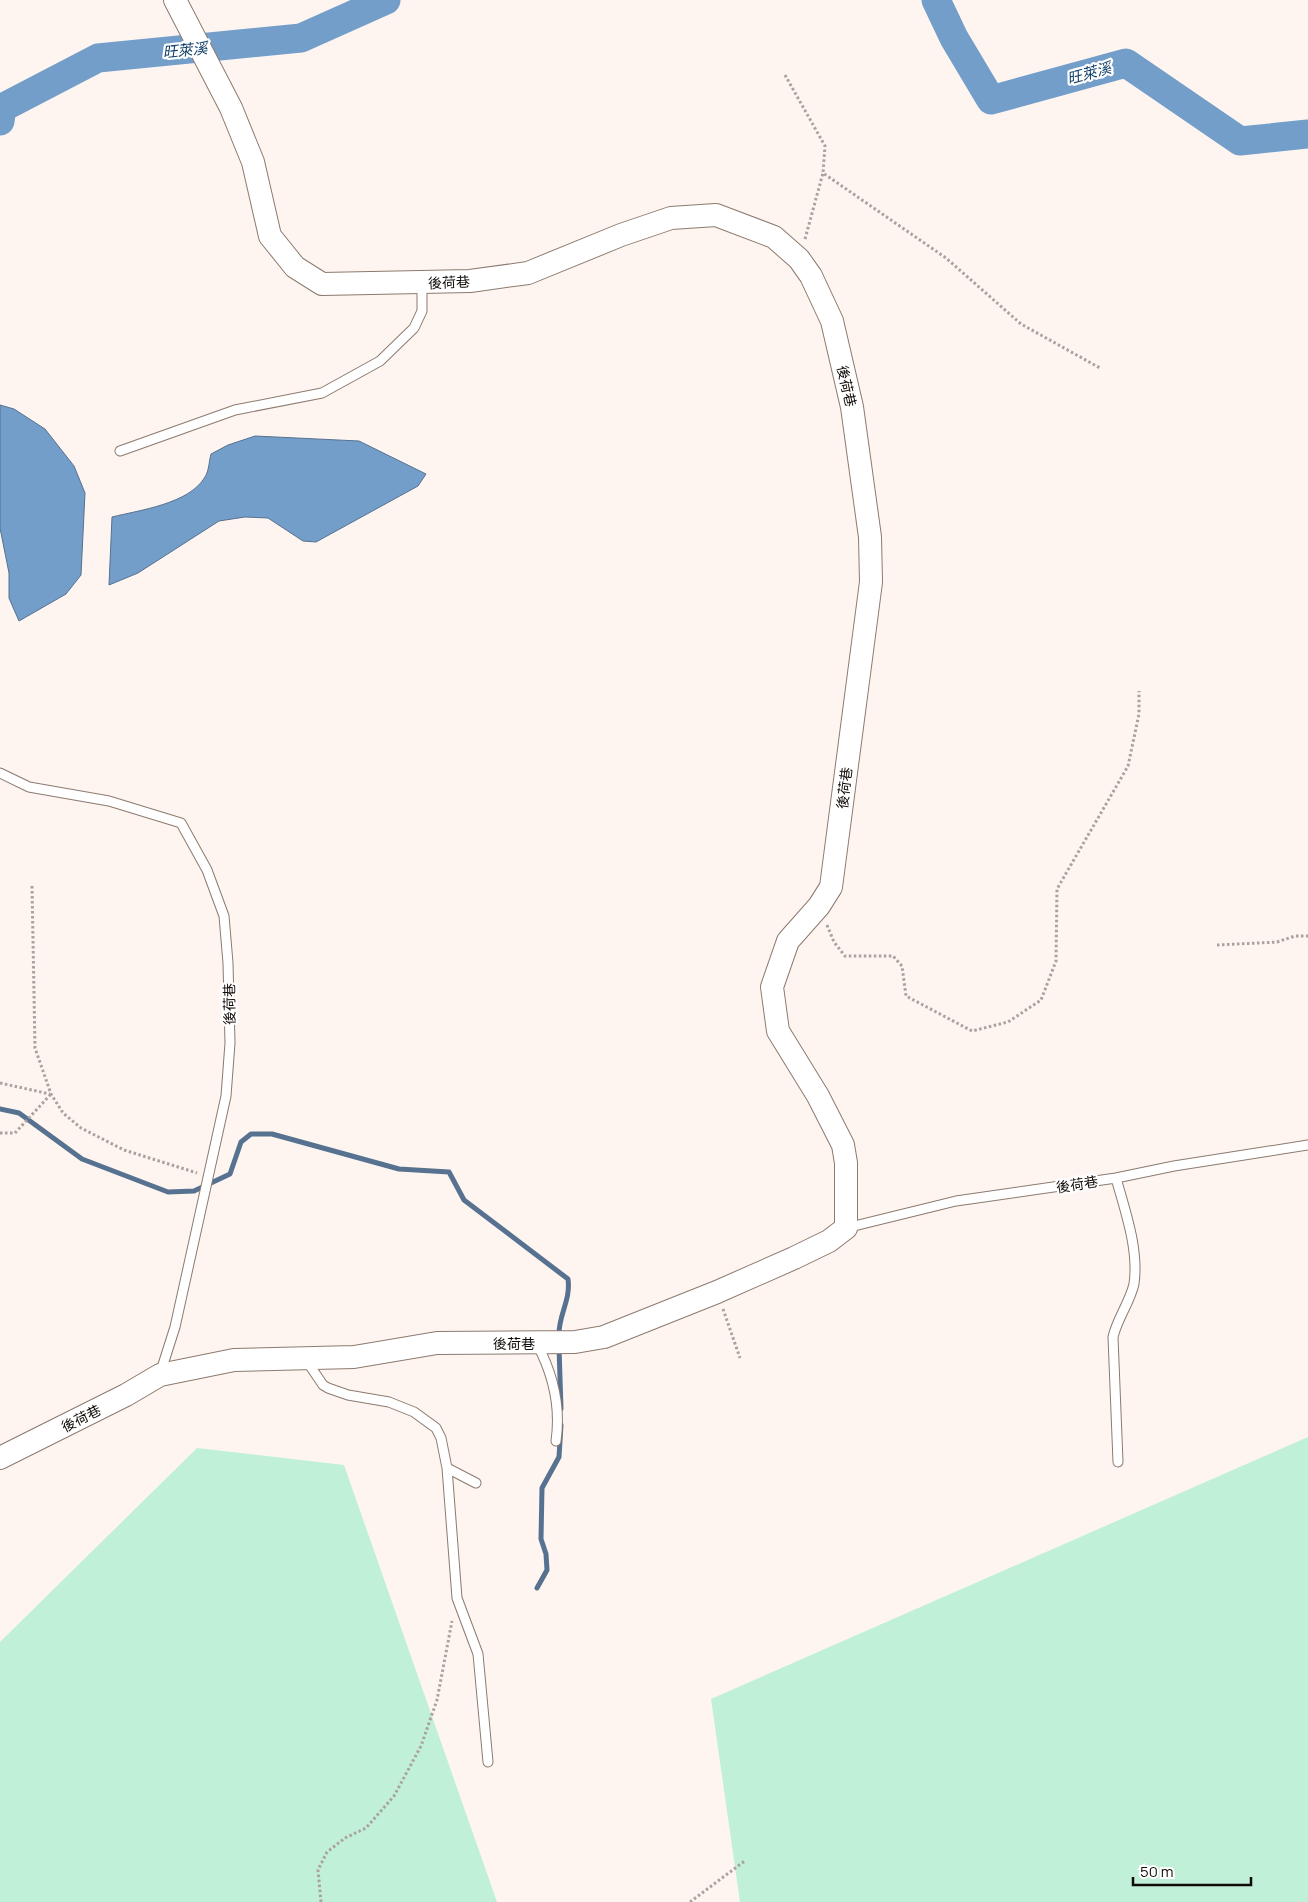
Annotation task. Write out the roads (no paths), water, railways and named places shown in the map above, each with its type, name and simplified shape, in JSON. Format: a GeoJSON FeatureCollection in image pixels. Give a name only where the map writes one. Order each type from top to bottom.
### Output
{"type":"FeatureCollection","features":[{"type":"Feature","properties":{"kind":"street","name":"後荷巷"},"geometry":{"type":"LineString","coordinates":[[0,1458],[126,1395],[160,1375],[234,1360],[354,1357],[437,1343],[575,1342],[604,1337],[716,1292],[830,1241],[846,1228],[846,1163],[844,1145],[818,1096],[778,1031],[772,987],[788,941],[819,906],[831,888],[871,582],[870,537],[852,407],[832,321],[811,276],[799,259],[774,237],[716,215],[671,218],[621,235],[528,273],[470,281],[322,284],[295,267],[270,236],[253,162],[214,73],[176,4]]}},
{"type":"Feature","properties":{"kind":"lane"},"geometry":{"type":"LineString","coordinates":[[120,451],[235,410],[322,393],[380,361],[414,328],[422,311],[422,283]]}},
{"type":"Feature","properties":{"kind":"lane","name":"後荷巷"},"geometry":{"type":"LineString","coordinates":[[0,773],[29,787],[109,801],[181,823],[207,870],[224,916],[228,963],[230,1043],[226,1096],[175,1327],[160,1375]]}},
{"type":"Feature","properties":{"kind":"lane","name":"後荷巷"},"geometry":{"type":"LineString","coordinates":[[846,1228],[956,1201],[1116,1178],[1174,1166],[1308,1145]]}},
{"type":"Feature","properties":{"kind":"lane"},"geometry":{"type":"LineString","coordinates":[[1116,1178],[1135,1262],[1133,1285],[1116,1324],[1113,1337],[1118,1462]]}},
{"type":"Feature","properties":{"kind":"lane"},"geometry":{"type":"LineString","coordinates":[[537,1343],[550,1366],[558,1424],[556,1441]]}},
{"type":"Feature","properties":{"kind":"lane"},"geometry":{"type":"LineString","coordinates":[[306,1359],[323,1385],[348,1395],[389,1402],[414,1412],[436,1428],[441,1438],[447,1468],[457,1598],[478,1654],[488,1762]]}},
{"type":"Feature","properties":{"kind":"lane"},"geometry":{"type":"LineString","coordinates":[[447,1468],[476,1483]]}},
{"type":"Feature","properties":{"kind":"water"},"geometry":{"type":"Polygon","coordinates":[[[0,405],[14,409],[45,429],[74,466],[85,493],[81,575],[66,594],[19,621],[9,598],[9,573],[0,528],[0,405]]]}},
{"type":"Feature","properties":{"kind":"water"},"geometry":{"type":"Polygon","coordinates":[[[255,436],[359,441],[426,474],[418,486],[316,542],[303,541],[268,518],[245,517],[219,521],[138,573],[109,585],[112,517],[150,508],[188,494],[205,477],[211,454],[228,445],[255,436]]]}},
{"type":"Feature","properties":{"kind":"waterway","name":"旺萊溪"},"geometry":{"type":"LineString","coordinates":[[0,121],[2,108],[98,58],[301,38],[386,0]]}},
{"type":"Feature","properties":{"kind":"waterway","name":"旺萊溪"},"geometry":{"type":"LineString","coordinates":[[936,0],[954,38],[991,100],[1126,63],[1240,141],[1308,134]]}},
{"type":"Feature","properties":{"kind":"waterway"},"geometry":{"type":"LineString","coordinates":[[0,1109],[19,1113],[82,1159],[168,1192],[194,1191],[230,1174],[241,1142],[251,1134],[272,1134],[399,1169],[449,1172],[464,1200],[568,1279],[568,1294],[560,1321],[559,1336]]}},
{"type":"Feature","properties":{"kind":"waterway"},"geometry":{"type":"LineString","coordinates":[[559,1347],[561,1409]]}},
{"type":"Feature","properties":{"kind":"waterway"},"geometry":{"type":"LineString","coordinates":[[537,1588],[547,1570],[546,1554],[541,1539],[542,1488],[559,1457],[561,1425]]}}]}
